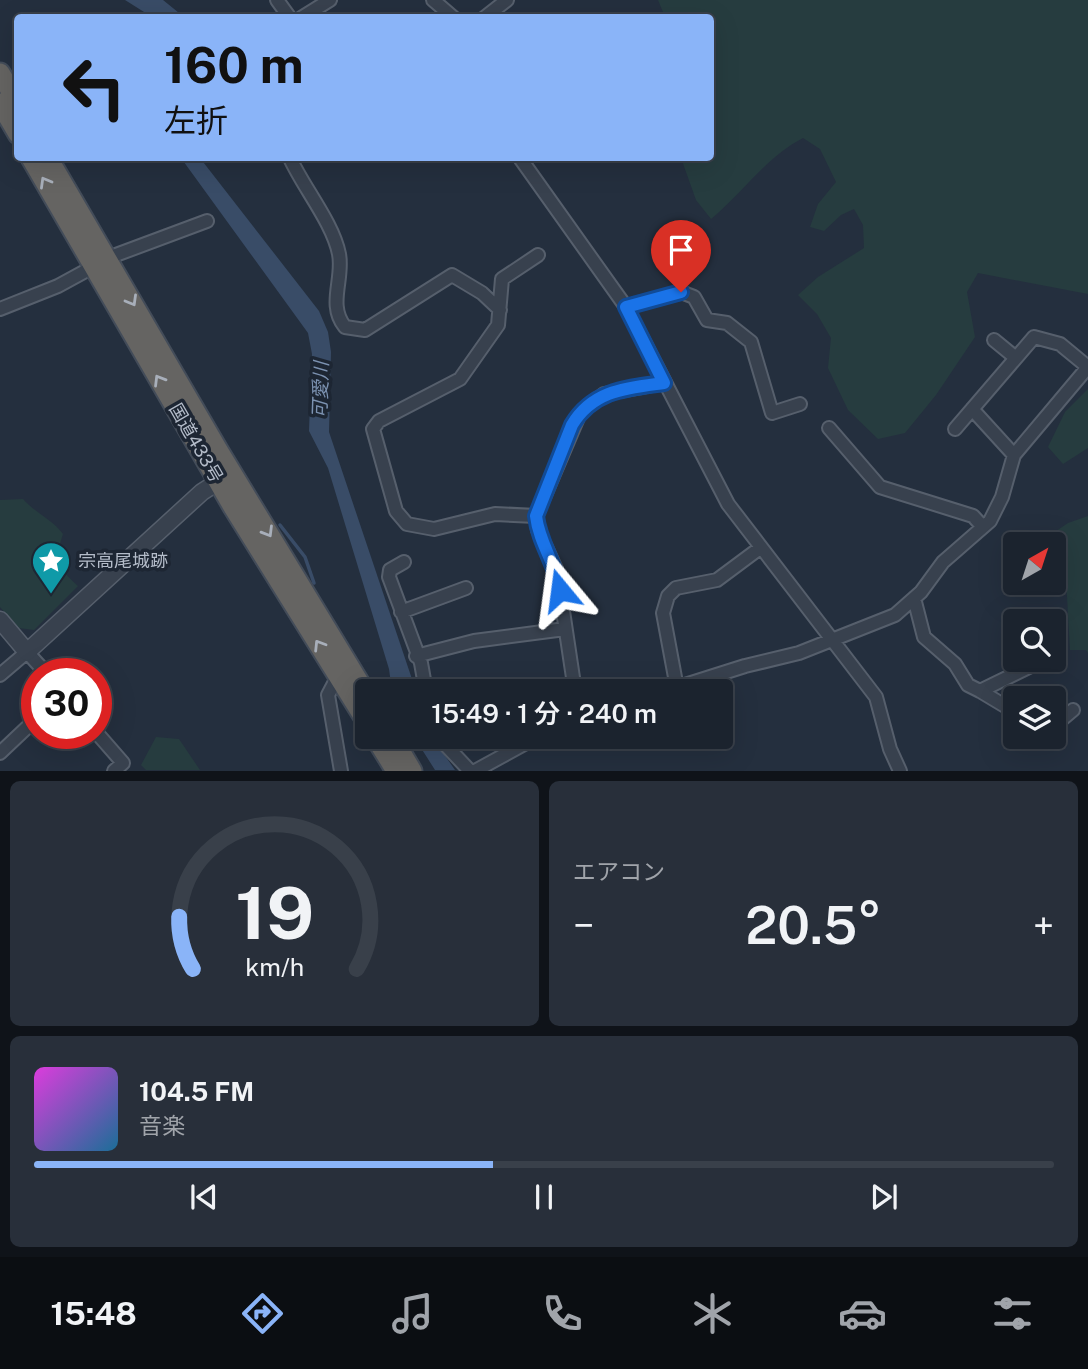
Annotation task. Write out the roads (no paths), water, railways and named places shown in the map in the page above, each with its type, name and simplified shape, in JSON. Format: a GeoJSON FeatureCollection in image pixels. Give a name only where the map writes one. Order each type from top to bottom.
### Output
{"type":"FeatureCollection","features":[{"type":"Feature","properties":{"kind":"highway"},"geometry":{"type":"LineString","coordinates":[[0,73],[14,96]]}},
{"type":"Feature","properties":{"kind":"highway"},"geometry":{"type":"LineString","coordinates":[[0,103],[14,127]]}},
{"type":"Feature","properties":{"kind":"highway","name":"国道433号"},"geometry":{"type":"LineString","coordinates":[[33,161],[100,262],[355,703]]}},
{"type":"Feature","properties":{"kind":"highway","name":"国道433号"},"geometry":{"type":"LineString","coordinates":[[50,161],[100,262]]}},
{"type":"Feature","properties":{"kind":"highway","name":"国道433号"},"geometry":{"type":"LineString","coordinates":[[225,477],[356,679]]}},
{"type":"Feature","properties":{"kind":"highway"},"geometry":{"type":"LineString","coordinates":[[382,749],[396,771]]}},
{"type":"Feature","properties":{"kind":"highway"},"geometry":{"type":"LineString","coordinates":[[398,749],[412,771]]}},
{"type":"Feature","properties":{"kind":"street"},"geometry":{"type":"LineString","coordinates":[[308,14],[330,0]]}},
{"type":"Feature","properties":{"kind":"street"},"geometry":{"type":"LineString","coordinates":[[433,0],[449,14]]}},
{"type":"Feature","properties":{"kind":"street"},"geometry":{"type":"LineString","coordinates":[[489,14],[507,0]]}},
{"type":"Feature","properties":{"kind":"street"},"geometry":{"type":"LineString","coordinates":[[292,161],[336,242],[340,262],[336,307],[345,327],[365,330],[452,275],[482,293],[500,310]]}},
{"type":"Feature","properties":{"kind":"street"},"geometry":{"type":"LineString","coordinates":[[522,161],[626,307],[728,504],[831,642],[876,697],[890,748],[900,771]]}},
{"type":"Feature","properties":{"kind":"street"},"geometry":{"type":"LineString","coordinates":[[0,309],[61,285],[100,262],[206,222]]}},
{"type":"Feature","properties":{"kind":"street"},"geometry":{"type":"LineString","coordinates":[[536,516],[495,514],[434,529],[407,524],[396,511],[373,434],[379,421],[460,379],[498,325],[502,279],[538,254]]}},
{"type":"Feature","properties":{"kind":"street"},"geometry":{"type":"LineString","coordinates":[[626,307],[681,292],[694,297],[707,320],[727,323],[751,342],[756,369],[772,413],[800,404]]}},
{"type":"Feature","properties":{"kind":"street"},"geometry":{"type":"LineString","coordinates":[[708,679],[831,642],[890,618],[914,598],[943,562],[983,527],[1002,497],[1014,455],[1088,368],[1060,344],[1034,337],[955,429]]}},
{"type":"Feature","properties":{"kind":"street"},"geometry":{"type":"LineString","coordinates":[[994,340],[1016,358]]}},
{"type":"Feature","properties":{"kind":"street"},"geometry":{"type":"LineString","coordinates":[[573,679],[557,571],[538,530],[536,516],[580,413],[604,394],[664,383]]}},
{"type":"Feature","properties":{"kind":"street"},"geometry":{"type":"LineString","coordinates":[[972,409],[1014,455]]}},
{"type":"Feature","properties":{"kind":"street"},"geometry":{"type":"LineString","coordinates":[[829,428],[880,487],[973,516],[983,527]]}},
{"type":"Feature","properties":{"kind":"street"},"geometry":{"type":"LineString","coordinates":[[0,675],[225,477]]}},
{"type":"Feature","properties":{"kind":"street"},"geometry":{"type":"LineString","coordinates":[[670,679],[663,613],[668,596],[676,588],[717,580],[760,548]]}},
{"type":"Feature","properties":{"kind":"street"},"geometry":{"type":"LineString","coordinates":[[404,562],[389,573],[423,679]]}},
{"type":"Feature","properties":{"kind":"street"},"geometry":{"type":"LineString","coordinates":[[401,612],[466,588]]}},
{"type":"Feature","properties":{"kind":"street"},"geometry":{"type":"LineString","coordinates":[[914,598],[923,637],[955,664],[968,685],[1003,705]]}},
{"type":"Feature","properties":{"kind":"street"},"geometry":{"type":"LineString","coordinates":[[0,620],[32,658]]}},
{"type":"Feature","properties":{"kind":"street"},"geometry":{"type":"LineString","coordinates":[[416,656],[474,641],[565,629]]}},
{"type":"Feature","properties":{"kind":"street"},"geometry":{"type":"LineString","coordinates":[[980,691],[1019,672]]}},
{"type":"Feature","properties":{"kind":"street"},"geometry":{"type":"LineString","coordinates":[[338,676],[328,695],[341,771]]}},
{"type":"Feature","properties":{"kind":"street"},"geometry":{"type":"LineString","coordinates":[[1066,716],[1073,710]]}},
{"type":"Feature","properties":{"kind":"street"},"geometry":{"type":"LineString","coordinates":[[0,753],[21,733]]}},
{"type":"Feature","properties":{"kind":"street"},"geometry":{"type":"LineString","coordinates":[[111,749],[123,763],[114,771]]}},
{"type":"Feature","properties":{"kind":"street"},"geometry":{"type":"LineString","coordinates":[[449,749],[470,771]]}},
{"type":"Feature","properties":{"kind":"street"},"geometry":{"type":"LineString","coordinates":[[475,771],[513,749]]}},
{"type":"Feature","properties":{"kind":"street"},"geometry":{"type":"LineString","coordinates":[[486,771],[499,756]]}},
{"type":"Feature","properties":{"kind":"water"},"geometry":{"type":"Polygon","coordinates":[[[125,0],[163,0],[180,14],[147,14],[125,0]]]}},
{"type":"Feature","properties":{"kind":"water","name":"可愛川"},"geometry":{"type":"Polygon","coordinates":[[[183,161],[202,161],[319,311],[328,332],[331,352],[329,432],[412,679],[390,679],[328,468],[309,431],[312,354],[308,333],[183,161]]]}},
{"type":"Feature","properties":{"kind":"water"},"geometry":{"type":"Polygon","coordinates":[[[422,749],[440,749],[455,770],[435,770],[422,749]]]}},
{"type":"Feature","properties":{"kind":"waterway"},"geometry":{"type":"LineString","coordinates":[[280,525],[305,557],[314,583]]}},
{"type":"Feature","properties":{"kind":"place","name":"宗高尾城跡"},"geometry":{"type":"Point","coordinates":[51,595]}}]}
